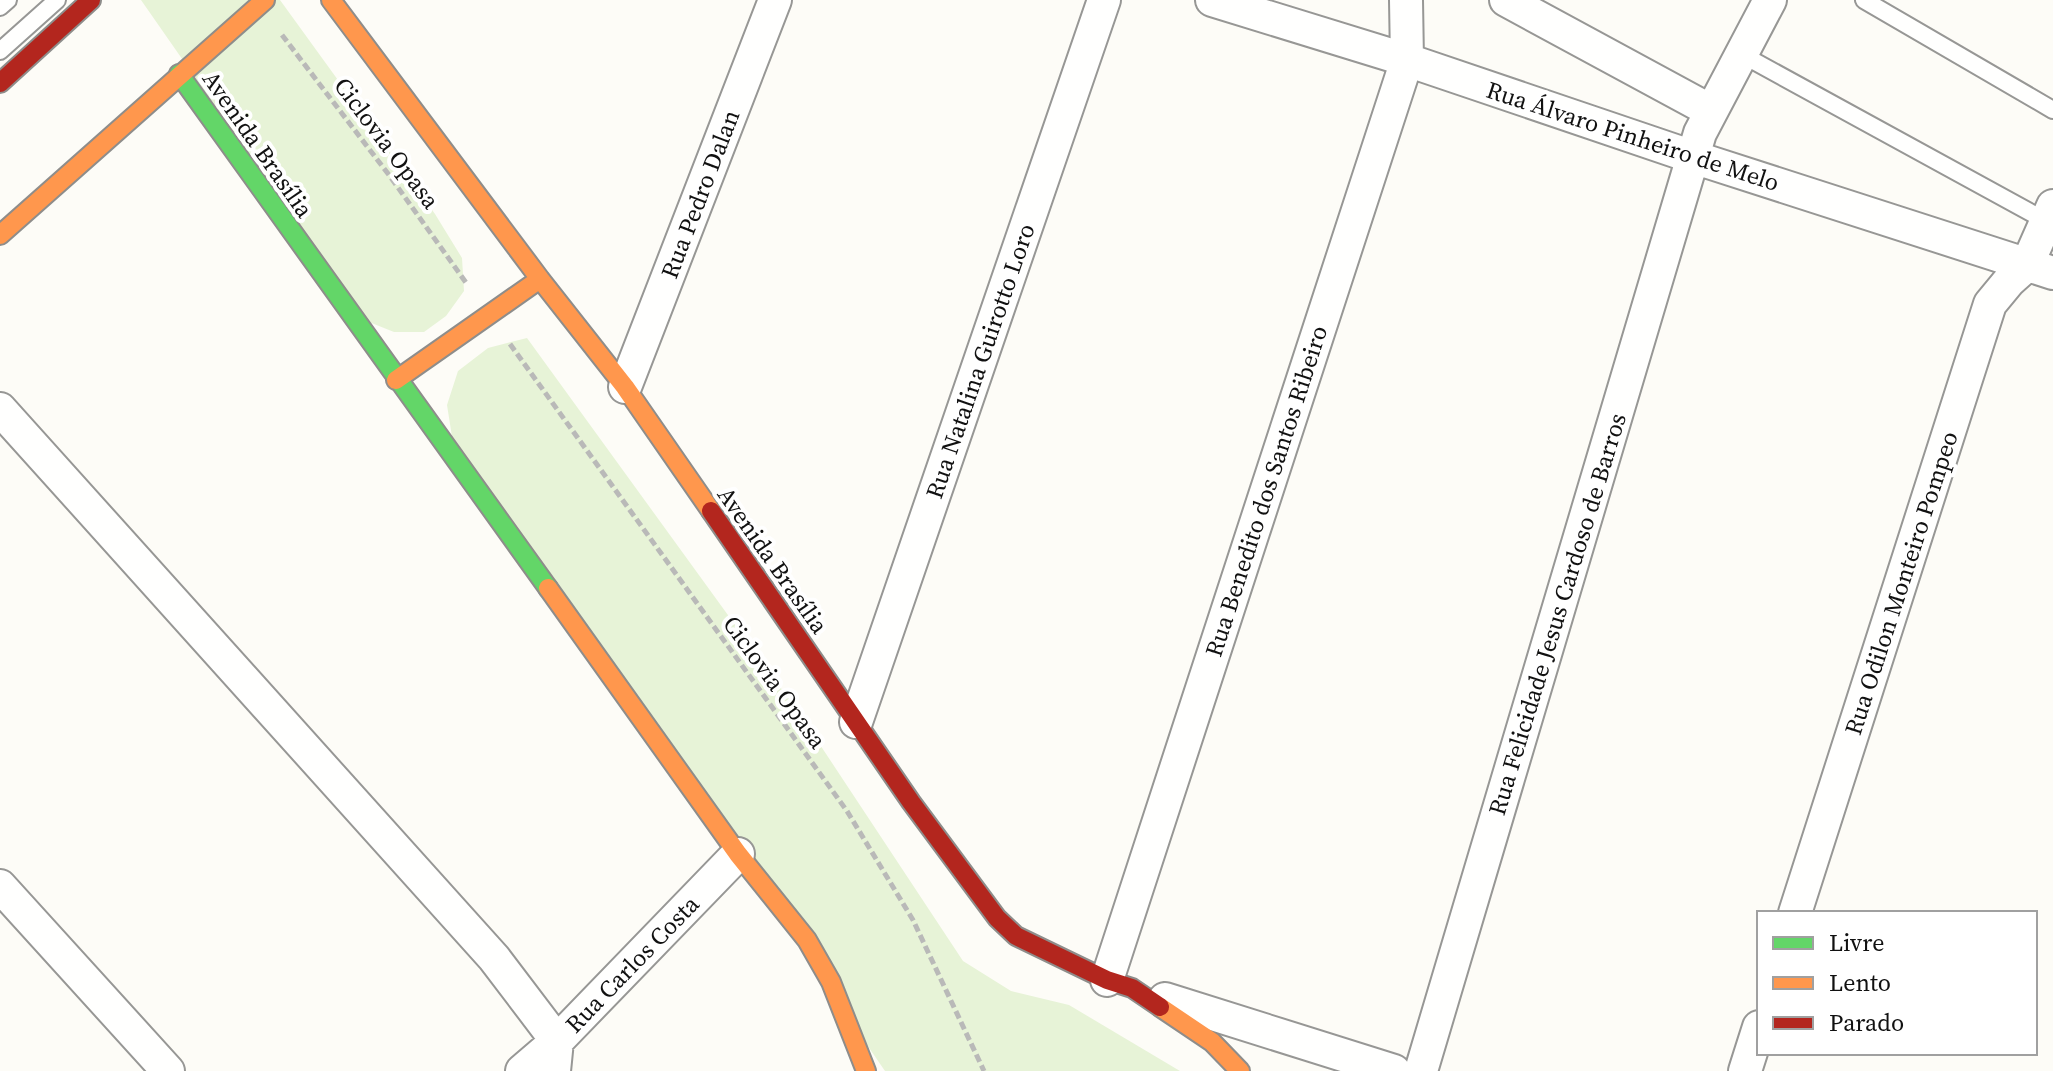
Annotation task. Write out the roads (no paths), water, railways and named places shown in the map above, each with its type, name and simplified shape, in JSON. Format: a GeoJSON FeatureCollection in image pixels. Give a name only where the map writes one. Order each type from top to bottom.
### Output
{"type":"FeatureCollection","features":[{"type":"Feature","properties":{"kind":"main road"},"geometry":{"type":"LineString","coordinates":[[0,83],[91,0]]}},
{"type":"Feature","properties":{"kind":"main road"},"geometry":{"type":"LineString","coordinates":[[0,235],[265,0]]}},
{"type":"Feature","properties":{"kind":"main road","name":"Avenida Brasília"},"geometry":{"type":"LineString","coordinates":[[331,0],[625,387],[856,722],[997,918],[1016,936],[1120,984],[1212,1042],[1240,1071]]}},
{"type":"Feature","properties":{"kind":"main road","name":"Avenida Brasília"},"geometry":{"type":"LineString","coordinates":[[179,74],[738,854],[807,940],[831,982],[866,1071]]}},
{"type":"Feature","properties":{"kind":"main road"},"geometry":{"type":"LineString","coordinates":[[396,380],[540,279]]}},
{"type":"Feature","properties":{"kind":"street","name":"Rua Pedro Dalan"},"geometry":{"type":"LineString","coordinates":[[625,387],[775,0]]}},
{"type":"Feature","properties":{"kind":"street","name":"Rua Natalina Guirotto Loro"},"geometry":{"type":"LineString","coordinates":[[856,722],[1104,0]]}},
{"type":"Feature","properties":{"kind":"street","name":"Rua Álvaro Pinheiro de Melo"},"geometry":{"type":"LineString","coordinates":[[1212,0],[1407,60],[1693,157],[2040,269]]}},
{"type":"Feature","properties":{"kind":"street","name":"Rua Benedito dos Santos Ribeiro"},"geometry":{"type":"LineString","coordinates":[[1120,984],[1407,60],[1406,0]]}},
{"type":"Feature","properties":{"kind":"street"},"geometry":{"type":"LineString","coordinates":[[1506,0],[1711,111]]}},
{"type":"Feature","properties":{"kind":"street","name":"Rua Felicidade Jesus Cardoso de Barros"},"geometry":{"type":"LineString","coordinates":[[1421,1071],[1700,133],[1741,54],[1762,5]]}},
{"type":"Feature","properties":{"kind":"street"},"geometry":{"type":"LineString","coordinates":[[2040,269],[2050,214]]}},
{"type":"Feature","properties":{"kind":"street","name":"Rua Odilon Monteiro Pompeo"},"geometry":{"type":"LineString","coordinates":[[1796,911],[1990,304],[2009,281],[2040,269]]}},
{"type":"Feature","properties":{"kind":"street"},"geometry":{"type":"LineString","coordinates":[[0,409],[494,958],[556,1056]]}},
{"type":"Feature","properties":{"kind":"street","name":"Rua Carlos Costa"},"geometry":{"type":"LineString","coordinates":[[522,1071],[556,1056],[738,854]]}},
{"type":"Feature","properties":{"kind":"street"},"geometry":{"type":"LineString","coordinates":[[0,886],[168,1071]]}},
{"type":"Feature","properties":{"kind":"street"},"geometry":{"type":"LineString","coordinates":[[1120,984],[1394,1071]]}},
{"type":"Feature","properties":{"kind":"street"},"geometry":{"type":"LineString","coordinates":[[1745,1071],[1757,1033]]}},
{"type":"Feature","properties":{"kind":"lane"},"geometry":{"type":"LineString","coordinates":[[0,7],[8,0]]}},
{"type":"Feature","properties":{"kind":"lane"},"geometry":{"type":"LineString","coordinates":[[0,51],[57,0]]}},
{"type":"Feature","properties":{"kind":"lane"},"geometry":{"type":"LineString","coordinates":[[1864,0],[2053,110]]}},
{"type":"Feature","properties":{"kind":"lane"},"geometry":{"type":"LineString","coordinates":[[1741,54],[2050,214]]}}]}
